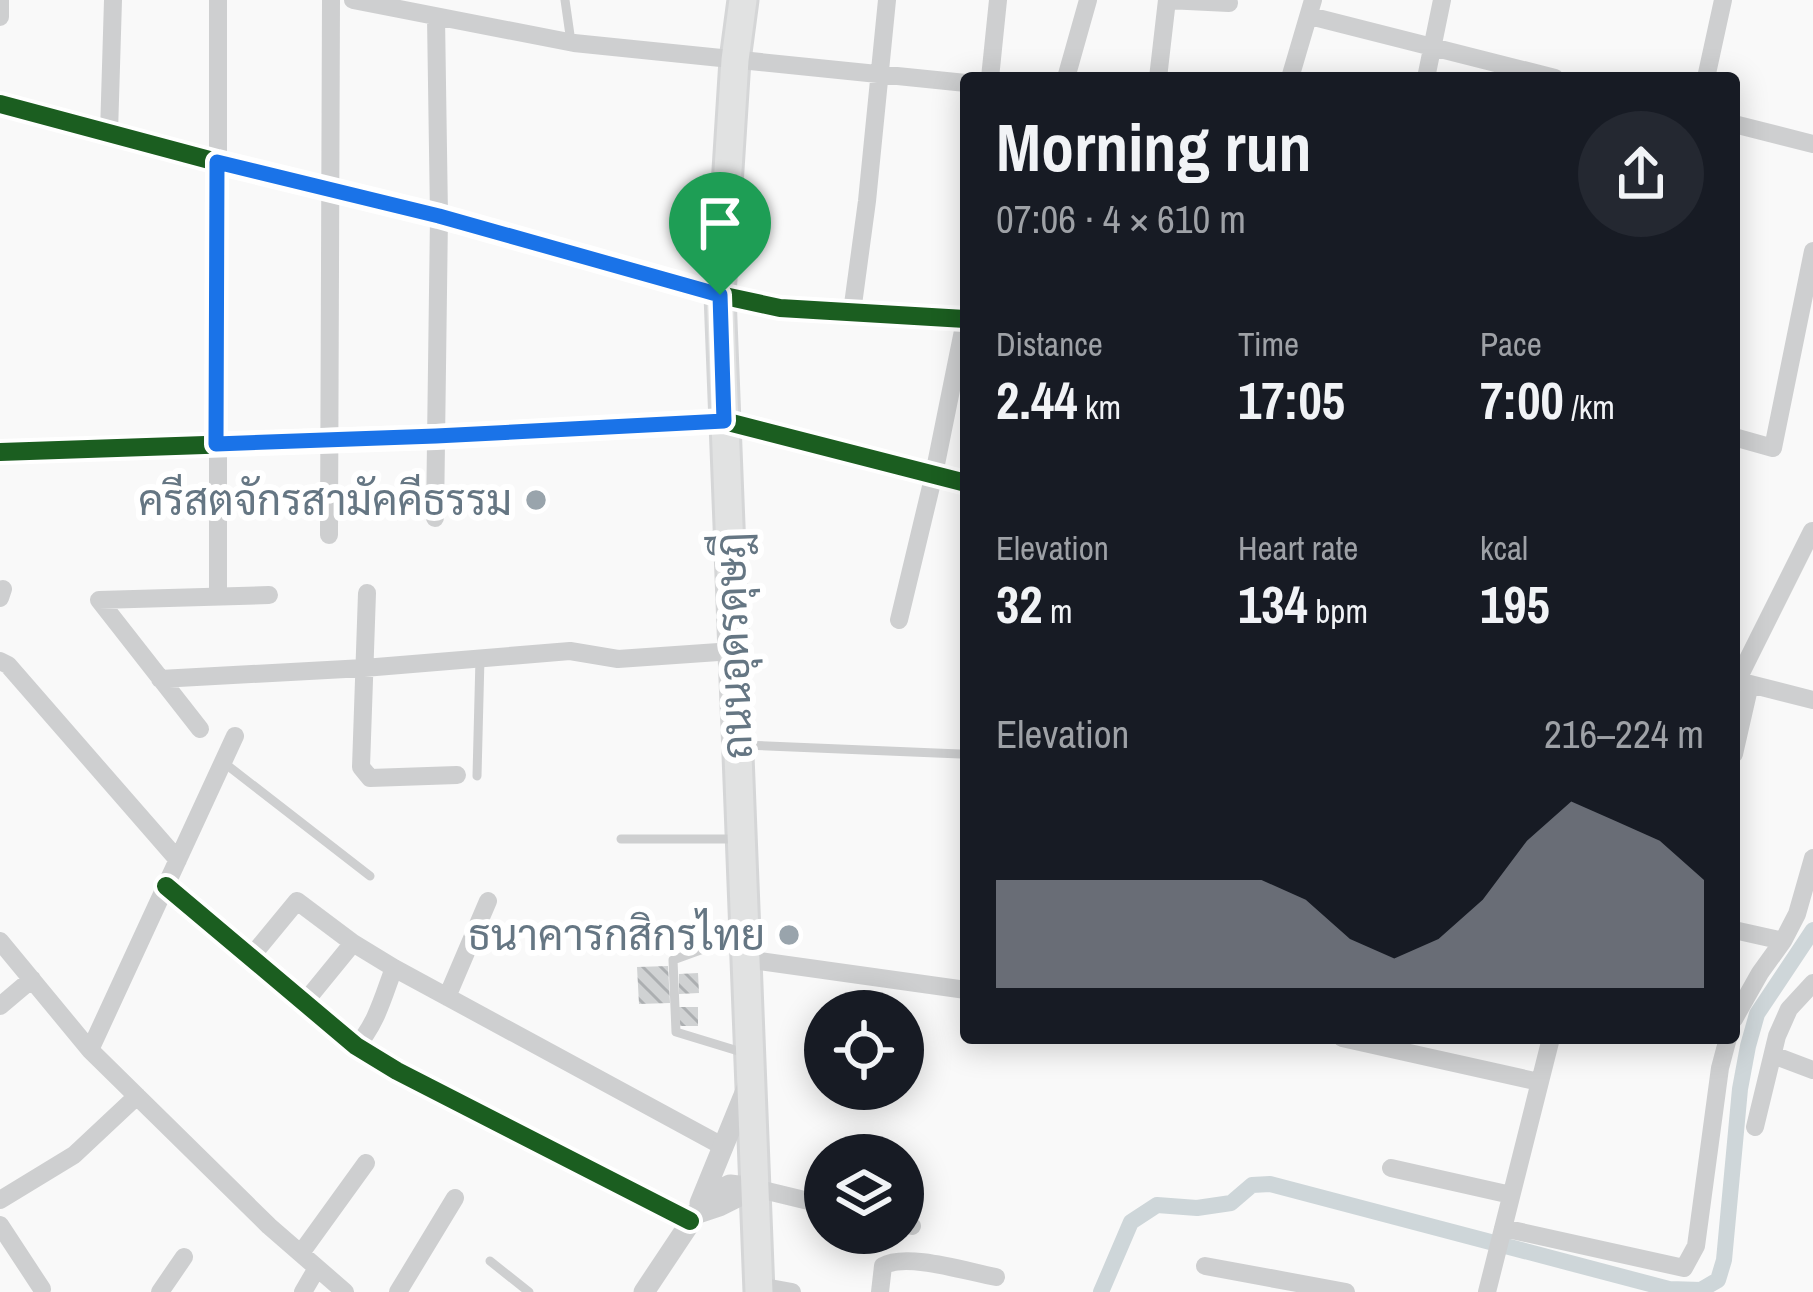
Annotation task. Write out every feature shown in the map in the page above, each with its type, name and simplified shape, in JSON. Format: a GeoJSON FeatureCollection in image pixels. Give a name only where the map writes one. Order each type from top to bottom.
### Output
{"type":"FeatureCollection","features":[{"type":"Feature","properties":{"kind":"main road","name":"ถนนอุดรดุษฎี"},"geometry":{"type":"LineString","coordinates":[[738,3],[720,295],[759,1289]]}},
{"type":"Feature","properties":{"kind":"street"},"geometry":{"type":"LineString","coordinates":[[0,0],[0,17]]}},
{"type":"Feature","properties":{"kind":"street"},"geometry":{"type":"LineString","coordinates":[[109,133],[113,0]]}},
{"type":"Feature","properties":{"kind":"street"},"geometry":{"type":"LineString","coordinates":[[218,0],[218,597]]}},
{"type":"Feature","properties":{"kind":"street"},"geometry":{"type":"LineString","coordinates":[[329,535],[331,0]]}},
{"type":"Feature","properties":{"kind":"street"},"geometry":{"type":"LineString","coordinates":[[357,0],[571,42],[960,82]]}},
{"type":"Feature","properties":{"kind":"street"},"geometry":{"type":"LineString","coordinates":[[852,313],[887,0]]}},
{"type":"Feature","properties":{"kind":"street"},"geometry":{"type":"LineString","coordinates":[[991,72],[998,0]]}},
{"type":"Feature","properties":{"kind":"street"},"geometry":{"type":"LineString","coordinates":[[1068,72],[1088,0]]}},
{"type":"Feature","properties":{"kind":"street"},"geometry":{"type":"LineString","coordinates":[[1159,72],[1167,0],[1229,3]]}},
{"type":"Feature","properties":{"kind":"street"},"geometry":{"type":"LineString","coordinates":[[1427,72],[1442,0]]}},
{"type":"Feature","properties":{"kind":"street"},"geometry":{"type":"LineString","coordinates":[[1707,72],[1723,0]]}},
{"type":"Feature","properties":{"kind":"street"},"geometry":{"type":"LineString","coordinates":[[1293,72],[1311,8],[1432,47],[1531,72]]}},
{"type":"Feature","properties":{"kind":"street"},"geometry":{"type":"LineString","coordinates":[[436,17],[436,518]]}},
{"type":"Feature","properties":{"kind":"street"},"geometry":{"type":"LineString","coordinates":[[0,104],[439,216],[720,295],[780,308],[960,317]]}},
{"type":"Feature","properties":{"kind":"street"},"geometry":{"type":"LineString","coordinates":[[1740,126],[1813,144]]}},
{"type":"Feature","properties":{"kind":"street"},"geometry":{"type":"LineString","coordinates":[[1740,439],[1773,448],[1813,251]]}},
{"type":"Feature","properties":{"kind":"street"},"geometry":{"type":"LineString","coordinates":[[899,620],[960,346]]}},
{"type":"Feature","properties":{"kind":"street"},"geometry":{"type":"LineString","coordinates":[[0,452],[724,421],[960,481]]}},
{"type":"Feature","properties":{"kind":"street"},"geometry":{"type":"LineString","coordinates":[[1812,531],[1740,682],[1813,700]]}},
{"type":"Feature","properties":{"kind":"street"},"geometry":{"type":"LineString","coordinates":[[367,592],[362,767],[370,778],[467,775]]}},
{"type":"Feature","properties":{"kind":"street"},"geometry":{"type":"LineString","coordinates":[[200,729],[99,600],[269,595]]}},
{"type":"Feature","properties":{"kind":"street"},"geometry":{"type":"LineString","coordinates":[[160,679],[569,651],[618,658],[733,651]]}},
{"type":"Feature","properties":{"kind":"street"},"geometry":{"type":"LineString","coordinates":[[0,662],[8,664],[178,860]]}},
{"type":"Feature","properties":{"kind":"street"},"geometry":{"type":"LineString","coordinates":[[90,1050],[235,736]]}},
{"type":"Feature","properties":{"kind":"street"},"geometry":{"type":"LineString","coordinates":[[1740,1008],[1797,914],[1813,859]]}},
{"type":"Feature","properties":{"kind":"street"},"geometry":{"type":"LineString","coordinates":[[166,886],[356,1046],[692,1218]]}},
{"type":"Feature","properties":{"kind":"street"},"geometry":{"type":"LineString","coordinates":[[250,958],[297,901],[394,968],[724,1147]]}},
{"type":"Feature","properties":{"kind":"street"},"geometry":{"type":"LineString","coordinates":[[448,997],[488,901]]}},
{"type":"Feature","properties":{"kind":"street"},"geometry":{"type":"LineString","coordinates":[[1740,931],[1783,941]]}},
{"type":"Feature","properties":{"kind":"street"},"geometry":{"type":"LineString","coordinates":[[0,941],[90,1050],[345,1292]]}},
{"type":"Feature","properties":{"kind":"street"},"geometry":{"type":"LineString","coordinates":[[304,1003],[353,943]]}},
{"type":"Feature","properties":{"kind":"street"},"geometry":{"type":"LineString","coordinates":[[745,947],[960,989]]}},
{"type":"Feature","properties":{"kind":"street"},"geometry":{"type":"LineString","coordinates":[[356,1046],[373,1020],[394,968]]}},
{"type":"Feature","properties":{"kind":"street"},"geometry":{"type":"LineString","coordinates":[[0,1006],[32,979]]}},
{"type":"Feature","properties":{"kind":"street"},"geometry":{"type":"LineString","coordinates":[[1755,1127],[1777,1036],[1790,1009],[1813,983]]}},
{"type":"Feature","properties":{"kind":"street"},"geometry":{"type":"LineString","coordinates":[[1369,1044],[1540,1082]]}},
{"type":"Feature","properties":{"kind":"street"},"geometry":{"type":"LineString","coordinates":[[1487,1292],[1550,1044]]}},
{"type":"Feature","properties":{"kind":"street"},"geometry":{"type":"LineString","coordinates":[[1500,1239],[1684,1268],[1696,1246],[1726,1044]]}},
{"type":"Feature","properties":{"kind":"street"},"geometry":{"type":"LineString","coordinates":[[1773,1055],[1813,1070]]}},
{"type":"Feature","properties":{"kind":"street"},"geometry":{"type":"LineString","coordinates":[[692,1218],[724,1147],[750,1066]]}},
{"type":"Feature","properties":{"kind":"street"},"geometry":{"type":"LineString","coordinates":[[0,1200],[74,1155],[137,1096]]}},
{"type":"Feature","properties":{"kind":"street"},"geometry":{"type":"LineString","coordinates":[[301,1253],[366,1163]]}},
{"type":"Feature","properties":{"kind":"street"},"geometry":{"type":"LineString","coordinates":[[1391,1168],[1511,1196]]}},
{"type":"Feature","properties":{"kind":"street"},"geometry":{"type":"LineString","coordinates":[[644,1292],[708,1196],[737,1184],[804,1200]]}},
{"type":"Feature","properties":{"kind":"street"},"geometry":{"type":"LineString","coordinates":[[398,1292],[454,1198]]}},
{"type":"Feature","properties":{"kind":"street"},"geometry":{"type":"LineString","coordinates":[[0,1225],[42,1289]]}},
{"type":"Feature","properties":{"kind":"street"},"geometry":{"type":"LineString","coordinates":[[160,1292],[184,1257]]}},
{"type":"Feature","properties":{"kind":"street"},"geometry":{"type":"LineString","coordinates":[[880,1292],[883,1266],[891,1261],[996,1277]]}},
{"type":"Feature","properties":{"kind":"street"},"geometry":{"type":"LineString","coordinates":[[1205,1265],[1346,1292]]}},
{"type":"Feature","properties":{"kind":"street"},"geometry":{"type":"LineString","coordinates":[[303,1292],[317,1268]]}},
{"type":"Feature","properties":{"kind":"street"},"geometry":{"type":"LineString","coordinates":[[759,1289],[792,1292]]}},
{"type":"Feature","properties":{"kind":"lane"},"geometry":{"type":"LineString","coordinates":[[565,0],[571,42]]}},
{"type":"Feature","properties":{"kind":"lane"},"geometry":{"type":"LineString","coordinates":[[467,775],[480,658]]}},
{"type":"Feature","properties":{"kind":"lane"},"geometry":{"type":"LineString","coordinates":[[737,744],[960,754]]}},
{"type":"Feature","properties":{"kind":"lane"},"geometry":{"type":"LineString","coordinates":[[223,762],[370,876]]}},
{"type":"Feature","properties":{"kind":"lane"},"geometry":{"type":"LineString","coordinates":[[621,839],[740,839]]}},
{"type":"Feature","properties":{"kind":"lane"},"geometry":{"type":"LineString","coordinates":[[745,947],[673,961],[676,1031],[750,1066]]}},
{"type":"Feature","properties":{"kind":"lane"},"geometry":{"type":"LineString","coordinates":[[490,1261],[529,1292]]}},
{"type":"Feature","properties":{"kind":"building"},"geometry":{"type":"Polygon","coordinates":[[[668,966],[670,1003],[639,1004],[637,967],[668,966]]]}},
{"type":"Feature","properties":{"kind":"building"},"geometry":{"type":"Polygon","coordinates":[[[698,973],[699,993],[679,994],[679,974],[698,973]]]}},
{"type":"Feature","properties":{"kind":"building"},"geometry":{"type":"Polygon","coordinates":[[[678,1007],[698,1007],[698,1026],[678,1026],[678,1007]]]}},
{"type":"Feature","properties":{"kind":"waterway"},"geometry":{"type":"LineString","coordinates":[[1101,1292],[1131,1222],[1157,1205],[1197,1208],[1231,1203],[1252,1185],[1270,1184],[1669,1289],[1701,1290],[1718,1280],[1724,1260],[1740,1089],[1757,1014],[1813,930]]}},
{"type":"Feature","properties":{"kind":"cycle path"},"geometry":{"type":"LineString","coordinates":[[0,104],[439,216],[720,295],[780,308],[960,319]]}},
{"type":"Feature","properties":{"kind":"cycle path"},"geometry":{"type":"LineString","coordinates":[[0,452],[436,437],[724,421],[960,481]]}},
{"type":"Feature","properties":{"kind":"cycle path"},"geometry":{"type":"LineString","coordinates":[[166,886],[356,1046],[690,1221]]}},
{"type":"Feature","properties":{"kind":"place","name":"ครีสตจักรสามัคคีธรรม"},"geometry":{"type":"Point","coordinates":[536,500]}},
{"type":"Feature","properties":{"kind":"place","name":"ธนาคารกสิกรไทย"},"geometry":{"type":"Point","coordinates":[789,935]}},
{"type":"Feature","properties":{"kind":"route"},"geometry":{"type":"LineString","coordinates":[[217,162],[439,216],[720,295],[724,421],[216,444],[217,162]]}}]}
